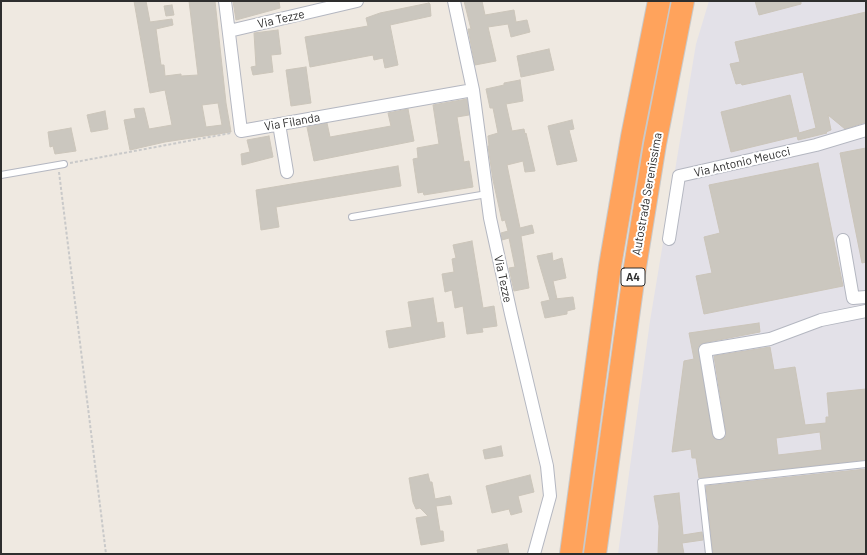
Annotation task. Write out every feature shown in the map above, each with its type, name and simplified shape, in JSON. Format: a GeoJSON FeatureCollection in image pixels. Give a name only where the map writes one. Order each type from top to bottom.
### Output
{"type":"FeatureCollection","features":[{"type":"Feature","properties":{"kind":"highway","name":"Autostrada Serenissima"},"geometry":{"type":"LineString","coordinates":[[571,554],[610,266],[632,137],[659,1]]}},
{"type":"Feature","properties":{"kind":"highway","name":"Autostrada Serenissima"},"geometry":{"type":"LineString","coordinates":[[595,554],[635,267],[656,136],[683,1]]}},
{"type":"Feature","properties":{"kind":"street"},"geometry":{"type":"LineString","coordinates":[[225,1],[241,131]]}},
{"type":"Feature","properties":{"kind":"street","name":"Via Tezze"},"geometry":{"type":"LineString","coordinates":[[229,31],[357,1]]}},
{"type":"Feature","properties":{"kind":"street","name":"Via Tezze"},"geometry":{"type":"LineString","coordinates":[[454,1],[473,90],[490,218],[510,314],[547,466],[550,496],[534,554]]}},
{"type":"Feature","properties":{"kind":"street","name":"Via Filanda"},"geometry":{"type":"LineString","coordinates":[[241,131],[473,90]]}},
{"type":"Feature","properties":{"kind":"street"},"geometry":{"type":"LineString","coordinates":[[278,124],[287,172]]}},
{"type":"Feature","properties":{"kind":"street","name":"Via Antonio Meucci"},"geometry":{"type":"LineString","coordinates":[[669,239],[679,176],[816,145],[866,130]]}},
{"type":"Feature","properties":{"kind":"street"},"geometry":{"type":"LineString","coordinates":[[843,240],[853,298],[866,297]]}},
{"type":"Feature","properties":{"kind":"street"},"geometry":{"type":"LineString","coordinates":[[719,433],[706,350],[770,339],[821,320],[866,311]]}},
{"type":"Feature","properties":{"kind":"lane"},"geometry":{"type":"LineString","coordinates":[[1,175],[64,164]]}},
{"type":"Feature","properties":{"kind":"lane"},"geometry":{"type":"LineString","coordinates":[[352,217],[487,194]]}},
{"type":"Feature","properties":{"kind":"lane"},"geometry":{"type":"LineString","coordinates":[[709,554],[701,482],[866,464]]}},
{"type":"Feature","properties":{"kind":"path"},"geometry":{"type":"LineString","coordinates":[[106,554],[59,170],[64,164],[241,131]]}},
{"type":"Feature","properties":{"kind":"shaded area"},"geometry":{"type":"Polygon","coordinates":[[[709,1],[866,1],[866,554],[618,554],[650,321],[696,44],[709,1]]]}},
{"type":"Feature","properties":{"kind":"building"},"geometry":{"type":"Polygon","coordinates":[[[134,1],[146,1],[150,22],[172,19],[173,25],[156,29],[161,65],[164,65],[165,76],[181,74],[181,76],[198,75],[189,1],[215,1],[226,103],[231,132],[165,142],[130,150],[124,120],[136,118],[134,109],[144,108],[149,129],[172,125],[165,90],[150,93],[134,1]],[[218,103],[202,105],[206,127],[222,125],[218,103]]]}},
{"type":"Feature","properties":{"kind":"building"},"geometry":{"type":"Polygon","coordinates":[[[233,1],[279,1],[280,8],[236,20],[233,1]]]}},
{"type":"Feature","properties":{"kind":"building"},"geometry":{"type":"Polygon","coordinates":[[[464,1],[482,1],[485,15],[514,10],[516,22],[527,20],[530,32],[511,37],[508,24],[488,27],[496,61],[475,65],[468,29],[471,29],[464,1]]]}},
{"type":"Feature","properties":{"kind":"building"},"geometry":{"type":"Polygon","coordinates":[[[755,1],[801,1],[801,4],[759,15],[755,1]]]}},
{"type":"Feature","properties":{"kind":"building"},"geometry":{"type":"Polygon","coordinates":[[[429,3],[431,16],[390,25],[398,65],[385,68],[383,58],[374,60],[373,55],[310,67],[305,37],[368,26],[366,18],[380,13],[429,3]]]}},
{"type":"Feature","properties":{"kind":"building"},"geometry":{"type":"Polygon","coordinates":[[[172,5],[174,15],[166,16],[164,6],[172,5]]]}},
{"type":"Feature","properties":{"kind":"building"},"geometry":{"type":"Polygon","coordinates":[[[866,12],[866,122],[845,129],[828,115],[831,130],[826,132],[827,133],[798,140],[797,136],[731,152],[721,112],[790,95],[799,133],[816,128],[803,72],[742,85],[741,83],[736,84],[730,64],[740,62],[735,42],[866,12]]]}},
{"type":"Feature","properties":{"kind":"building"},"geometry":{"type":"Polygon","coordinates":[[[278,30],[281,54],[271,55],[273,72],[253,75],[251,67],[256,66],[254,33],[278,30]]]}},
{"type":"Feature","properties":{"kind":"building"},"geometry":{"type":"Polygon","coordinates":[[[549,49],[554,70],[521,77],[517,56],[549,49]]]}},
{"type":"Feature","properties":{"kind":"building"},"geometry":{"type":"Polygon","coordinates":[[[306,67],[311,103],[291,106],[286,70],[306,67]]]}},
{"type":"Feature","properties":{"kind":"building"},"geometry":{"type":"Polygon","coordinates":[[[520,80],[523,101],[506,104],[512,131],[524,129],[525,134],[526,133],[535,171],[525,172],[523,161],[507,165],[520,228],[532,225],[534,233],[521,236],[529,288],[514,291],[509,268],[515,267],[509,238],[502,240],[501,233],[508,231],[505,220],[502,221],[493,180],[488,146],[488,136],[498,133],[493,108],[490,108],[486,89],[520,80]]]}},
{"type":"Feature","properties":{"kind":"building"},"geometry":{"type":"Polygon","coordinates":[[[467,99],[469,115],[457,117],[464,162],[469,161],[473,187],[424,195],[423,192],[418,193],[413,159],[418,158],[417,148],[439,144],[433,105],[467,99]]]}},
{"type":"Feature","properties":{"kind":"building"},"geometry":{"type":"Polygon","coordinates":[[[408,109],[414,141],[314,161],[307,127],[327,123],[330,137],[391,126],[388,113],[408,109]]]}},
{"type":"Feature","properties":{"kind":"building"},"geometry":{"type":"Polygon","coordinates":[[[105,111],[108,129],[91,132],[87,115],[105,111]]]}},
{"type":"Feature","properties":{"kind":"building"},"geometry":{"type":"Polygon","coordinates":[[[572,120],[574,129],[569,130],[577,161],[557,165],[548,126],[572,120]]]}},
{"type":"Feature","properties":{"kind":"building"},"geometry":{"type":"Polygon","coordinates":[[[71,128],[76,151],[55,154],[53,146],[50,147],[48,132],[71,128]]]}},
{"type":"Feature","properties":{"kind":"building"},"geometry":{"type":"Polygon","coordinates":[[[269,136],[273,157],[242,165],[241,154],[250,152],[247,140],[269,136]]]}},
{"type":"Feature","properties":{"kind":"building"},"geometry":{"type":"Polygon","coordinates":[[[866,148],[866,262],[862,263],[840,153],[866,148]]]}},
{"type":"Feature","properties":{"kind":"building"},"geometry":{"type":"Polygon","coordinates":[[[818,163],[843,286],[704,314],[696,276],[712,273],[704,237],[720,233],[709,185],[818,163]]]}},
{"type":"Feature","properties":{"kind":"building"},"geometry":{"type":"Polygon","coordinates":[[[398,166],[401,186],[276,207],[279,227],[261,230],[256,190],[398,166]]]}},
{"type":"Feature","properties":{"kind":"building"},"geometry":{"type":"Polygon","coordinates":[[[472,241],[483,308],[494,306],[497,326],[482,328],[483,332],[467,334],[463,306],[455,308],[452,290],[445,292],[442,274],[454,272],[452,259],[456,258],[453,245],[472,241]]]}},
{"type":"Feature","properties":{"kind":"building"},"geometry":{"type":"Polygon","coordinates":[[[552,253],[553,261],[562,258],[566,278],[553,281],[557,299],[573,297],[575,309],[567,311],[567,314],[545,318],[541,302],[550,300],[537,256],[552,253]]]}},
{"type":"Feature","properties":{"kind":"building"},"geometry":{"type":"Polygon","coordinates":[[[433,298],[437,323],[443,322],[445,337],[389,348],[386,331],[412,327],[408,302],[433,298]]]}},
{"type":"Feature","properties":{"kind":"building"},"geometry":{"type":"Polygon","coordinates":[[[759,323],[760,332],[703,343],[698,347],[713,437],[721,440],[726,436],[714,356],[770,347],[774,370],[795,367],[805,425],[826,423],[826,417],[829,417],[827,393],[866,389],[866,460],[699,478],[696,458],[692,458],[691,449],[672,452],[684,361],[694,359],[689,333],[759,323]],[[820,432],[776,438],[778,455],[822,450],[820,432]]]}},
{"type":"Feature","properties":{"kind":"building"},"geometry":{"type":"Polygon","coordinates":[[[501,446],[503,456],[485,459],[483,450],[501,446]]]}},
{"type":"Feature","properties":{"kind":"building"},"geometry":{"type":"Polygon","coordinates":[[[866,469],[866,554],[713,554],[706,486],[866,469]]]}},
{"type":"Feature","properties":{"kind":"building"},"geometry":{"type":"Polygon","coordinates":[[[428,474],[430,482],[432,482],[435,499],[450,496],[452,504],[436,506],[440,531],[443,531],[444,541],[421,545],[416,518],[428,516],[420,508],[416,509],[413,502],[409,478],[428,474]]]}},
{"type":"Feature","properties":{"kind":"building"},"geometry":{"type":"Polygon","coordinates":[[[530,475],[534,492],[518,496],[522,512],[511,515],[509,509],[492,513],[486,486],[530,475]]]}},
{"type":"Feature","properties":{"kind":"building"},"geometry":{"type":"Polygon","coordinates":[[[679,493],[683,535],[702,532],[703,540],[682,543],[684,554],[658,554],[659,526],[654,496],[679,493]]]}},
{"type":"Feature","properties":{"kind":"building"},"geometry":{"type":"Polygon","coordinates":[[[507,544],[509,554],[478,554],[477,550],[507,544]]]}}]}
